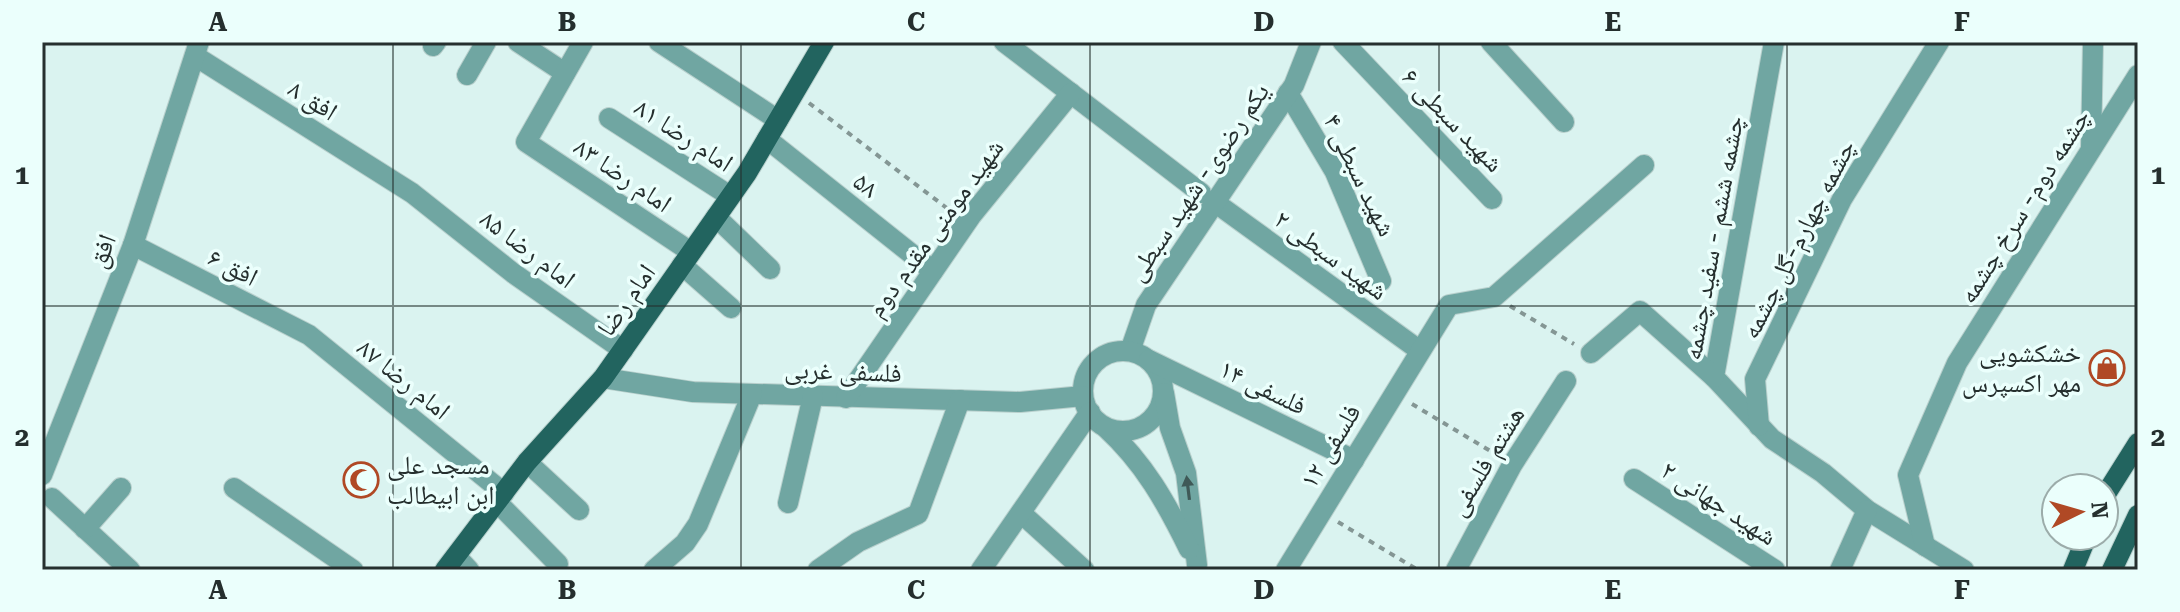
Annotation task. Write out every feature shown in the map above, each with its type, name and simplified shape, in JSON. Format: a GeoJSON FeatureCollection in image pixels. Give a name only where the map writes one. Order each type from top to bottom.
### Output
{"type":"FeatureCollection","features":[{"type":"Feature","properties":{"kind":"main road","name":"امام رضا"},"geometry":{"type":"LineString","coordinates":[[457,565],[527,462],[603,378],[687,259],[767,139],[824,42]]}},
{"type":"Feature","properties":{"kind":"main road"},"geometry":{"type":"LineString","coordinates":[[2120,472],[2138,443]]}},
{"type":"Feature","properties":{"kind":"main road"},"geometry":{"type":"LineString","coordinates":[[2112,570],[2138,515]]}},
{"type":"Feature","properties":{"kind":"street"},"geometry":{"type":"LineString","coordinates":[[467,75],[486,42]]}},
{"type":"Feature","properties":{"kind":"street"},"geometry":{"type":"LineString","coordinates":[[518,42],[565,73],[583,42]]}},
{"type":"Feature","properties":{"kind":"street"},"geometry":{"type":"LineString","coordinates":[[659,42],[778,120]]}},
{"type":"Feature","properties":{"kind":"street","name":"۲ شهید سبطی"},"geometry":{"type":"LineString","coordinates":[[1004,42],[1207,197],[1419,350]]}},
{"type":"Feature","properties":{"kind":"street","name":"۶ شهید سبطی"},"geometry":{"type":"LineString","coordinates":[[1343,42],[1492,199]]}},
{"type":"Feature","properties":{"kind":"street"},"geometry":{"type":"LineString","coordinates":[[1491,42],[1564,122]]}},
{"type":"Feature","properties":{"kind":"street","name":"چشمه ششم - سفید چشمه"},"geometry":{"type":"LineString","coordinates":[[1774,42],[1714,377],[1759,426],[1867,510],[1964,570]]}},
{"type":"Feature","properties":{"kind":"street","name":"چشمه چهارم-گل چشمه"},"geometry":{"type":"LineString","coordinates":[[1759,426],[1755,379],[1842,199],[1939,42]]}},
{"type":"Feature","properties":{"kind":"street"},"geometry":{"type":"LineString","coordinates":[[2091,148],[2093,42]]}},
{"type":"Feature","properties":{"kind":"street","name":"یکم رضوی- شهید سبطی"},"geometry":{"type":"LineString","coordinates":[[1140,356],[1146,305],[1207,197],[1288,93],[1305,45]]}},
{"type":"Feature","properties":{"kind":"street","name":"افق ۸"},"geometry":{"type":"LineString","coordinates":[[197,49],[403,187]]}},
{"type":"Feature","properties":{"kind":"street","name":"افق"},"geometry":{"type":"LineString","coordinates":[[42,475],[133,245],[197,49]]}},
{"type":"Feature","properties":{"kind":"street","name":"امام رضا ۸۳"},"geometry":{"type":"LineString","coordinates":[[565,73],[526,142],[687,259],[731,308]]}},
{"type":"Feature","properties":{"kind":"street","name":"چشمه دوم- سرخ چشمه"},"geometry":{"type":"LineString","coordinates":[[1925,546],[1908,475],[1957,363],[2138,75]]}},
{"type":"Feature","properties":{"kind":"street","name":"شهید مومنی مقدم دوم"},"geometry":{"type":"LineString","coordinates":[[846,398],[967,223],[1071,93]]}},
{"type":"Feature","properties":{"kind":"street","name":"۴ شهید سبطی"},"geometry":{"type":"LineString","coordinates":[[1288,93],[1335,172],[1381,281]]}},
{"type":"Feature","properties":{"kind":"street","name":"امام رضا ۸۱"},"geometry":{"type":"LineString","coordinates":[[609,118],[730,196]]}},
{"type":"Feature","properties":{"kind":"street","name":"۵۸"},"geometry":{"type":"LineString","coordinates":[[767,139],[933,271]]}},
{"type":"Feature","properties":{"kind":"street"},"geometry":{"type":"LineString","coordinates":[[1494,297],[1644,165]]}},
{"type":"Feature","properties":{"kind":"street","name":"امام رضا ۸۵"},"geometry":{"type":"LineString","coordinates":[[403,187],[513,273],[623,350]]}},
{"type":"Feature","properties":{"kind":"street"},"geometry":{"type":"LineString","coordinates":[[716,217],[770,269]]}},
{"type":"Feature","properties":{"kind":"street","name":"افق ۶"},"geometry":{"type":"LineString","coordinates":[[133,245],[309,335]]}},
{"type":"Feature","properties":{"kind":"street","name":"۱۲ فلسفی"},"geometry":{"type":"LineString","coordinates":[[1286,570],[1392,393],[1449,305],[1494,297]]}},
{"type":"Feature","properties":{"kind":"street"},"geometry":{"type":"LineString","coordinates":[[1591,353],[1640,311],[1714,377]]}},
{"type":"Feature","properties":{"kind":"street","name":"امام رضا ۸۷"},"geometry":{"type":"LineString","coordinates":[[309,335],[500,498],[558,564]]}},
{"type":"Feature","properties":{"kind":"street"},"geometry":{"type":"LineString","coordinates":[[1110,352],[1140,356],[1163,386],[1170,428],[1186,473],[1198,568],[1162,493],[1133,454],[1086,404],[1084,379],[1092,364],[1110,352]]}},
{"type":"Feature","properties":{"kind":"street","name":"۱۴ فلسفی"},"geometry":{"type":"LineString","coordinates":[[1140,356],[1354,460]]}},
{"type":"Feature","properties":{"kind":"street","name":"فلسفی غربی"},"geometry":{"type":"LineString","coordinates":[[603,378],[693,392],[1086,404]]}},
{"type":"Feature","properties":{"kind":"street","name":"هشتم فلسفی"},"geometry":{"type":"LineString","coordinates":[[1456,570],[1512,465],[1566,381]]}},
{"type":"Feature","properties":{"kind":"street"},"geometry":{"type":"LineString","coordinates":[[1106,428],[1128,432],[1146,425],[1157,413],[1163,386]]}},
{"type":"Feature","properties":{"kind":"street"},"geometry":{"type":"LineString","coordinates":[[654,570],[685,543],[698,524],[752,394]]}},
{"type":"Feature","properties":{"kind":"street"},"geometry":{"type":"LineString","coordinates":[[788,503],[813,396]]}},
{"type":"Feature","properties":{"kind":"street"},"geometry":{"type":"LineString","coordinates":[[818,570],[858,542],[918,514],[960,400]]}},
{"type":"Feature","properties":{"kind":"street"},"geometry":{"type":"LineString","coordinates":[[981,570],[1021,513],[1086,404]]}},
{"type":"Feature","properties":{"kind":"street"},"geometry":{"type":"LineString","coordinates":[[527,462],[579,510]]}},
{"type":"Feature","properties":{"kind":"street","name":"۲ شهید جهانی"},"geometry":{"type":"LineString","coordinates":[[1634,479],[1775,570]]}},
{"type":"Feature","properties":{"kind":"street"},"geometry":{"type":"LineString","coordinates":[[85,529],[121,488]]}},
{"type":"Feature","properties":{"kind":"street"},"geometry":{"type":"LineString","coordinates":[[234,488],[353,570]]}},
{"type":"Feature","properties":{"kind":"street"},"geometry":{"type":"LineString","coordinates":[[52,498],[130,570]]}},
{"type":"Feature","properties":{"kind":"street"},"geometry":{"type":"LineString","coordinates":[[1840,570],[1867,510]]}},
{"type":"Feature","properties":{"kind":"street"},"geometry":{"type":"LineString","coordinates":[[1021,513],[1084,570]]}},
{"type":"Feature","properties":{"kind":"path"},"geometry":{"type":"LineString","coordinates":[[795,92],[967,223]]}},
{"type":"Feature","properties":{"kind":"path"},"geometry":{"type":"LineString","coordinates":[[1494,297],[1591,353]]}},
{"type":"Feature","properties":{"kind":"path"},"geometry":{"type":"LineString","coordinates":[[1392,393],[1512,465]]}},
{"type":"Feature","properties":{"kind":"path"},"geometry":{"type":"LineString","coordinates":[[1321,511],[1418,570]]}},
{"type":"Feature","properties":{"kind":"place","name":"خشکشویی مهر اکسپرس"},"geometry":{"type":"Point","coordinates":[2107,368]}},
{"type":"Feature","properties":{"kind":"place","name":"مسجد علی ابن ابیطالب"},"geometry":{"type":"Point","coordinates":[361,480]}}]}
